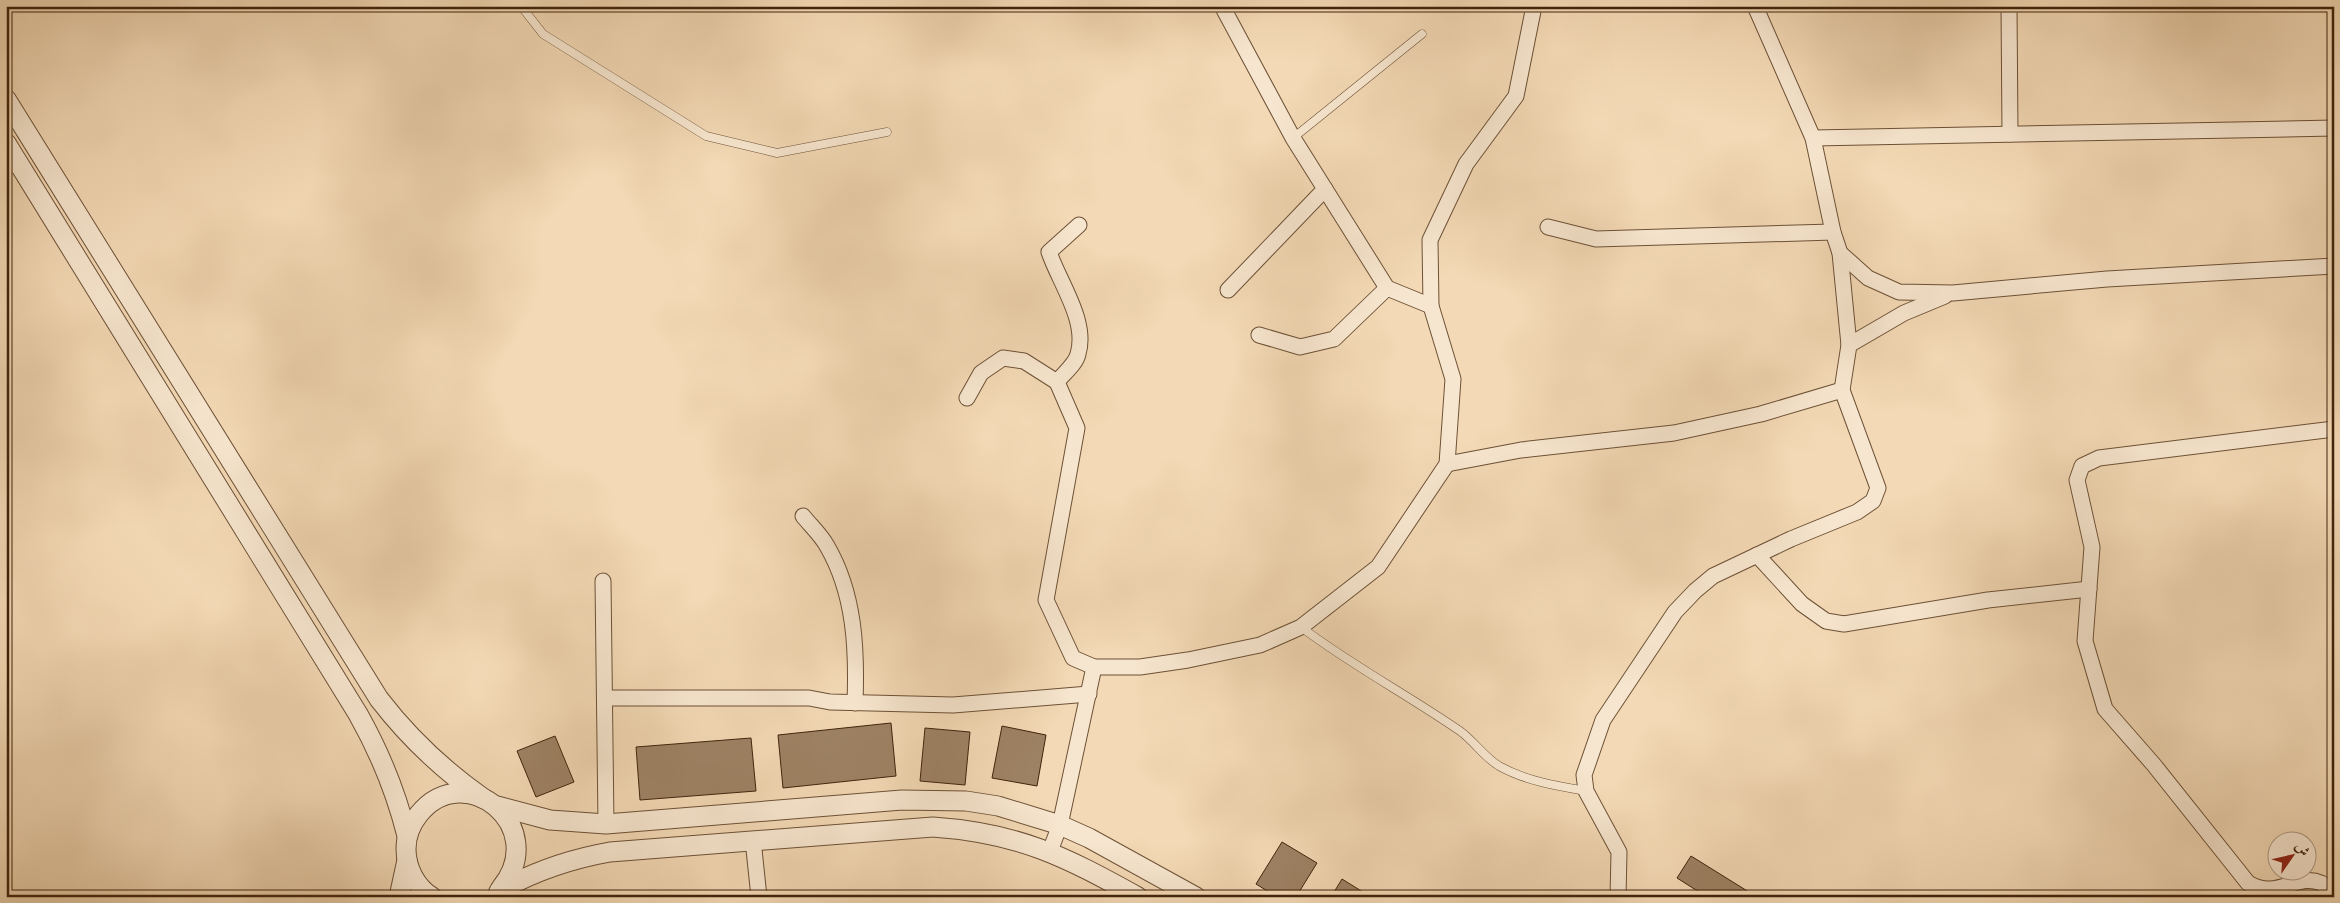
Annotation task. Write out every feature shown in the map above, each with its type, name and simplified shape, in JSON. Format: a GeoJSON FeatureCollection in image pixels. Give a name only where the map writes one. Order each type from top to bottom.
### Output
{"type":"FeatureCollection","features":[{"type":"Feature","properties":{"kind":"street"},"geometry":{"type":"LineString","coordinates":[[1222,6],[1293,138],[1387,288],[1431,306]]}},
{"type":"Feature","properties":{"kind":"street"},"geometry":{"type":"LineString","coordinates":[[967,398],[981,373],[1003,358],[1024,361],[1057,382],[1077,428],[1046,600],[1074,658],[1094,667],[1140,667],[1188,660],[1260,645],[1301,627],[1378,567],[1447,464],[1453,379],[1431,306],[1430,240],[1466,164],[1516,96],[1534,6]]}},
{"type":"Feature","properties":{"kind":"street"},"geometry":{"type":"LineString","coordinates":[[1618,897],[1619,852],[1586,791],[1584,775],[1603,720],[1675,612],[1695,591],[1713,576],[1858,512],[1873,501],[1878,488],[1842,390],[1849,345],[1840,252],[1833,232],[1813,138],[1755,6]]}},
{"type":"Feature","properties":{"kind":"street"},"geometry":{"type":"LineString","coordinates":[[2009,6],[2010,134]]}},
{"type":"Feature","properties":{"kind":"street"},"geometry":{"type":"LineString","coordinates":[[6,99],[379,699],[416,743],[460,782],[490,802],[507,818],[514,832],[517,848],[516,863],[509,878],[495,894]]}},
{"type":"Feature","properties":{"kind":"street"},"geometry":{"type":"LineString","coordinates":[[1813,138],[2334,128]]}},
{"type":"Feature","properties":{"kind":"street"},"geometry":{"type":"LineString","coordinates":[[6,144],[367,729],[392,785],[407,836],[407,860],[399,897]]}},
{"type":"Feature","properties":{"kind":"street"},"geometry":{"type":"LineString","coordinates":[[1228,290],[1325,189]]}},
{"type":"Feature","properties":{"kind":"street"},"geometry":{"type":"LineString","coordinates":[[1057,382],[1078,355],[1079,336],[1075,309],[1055,272],[1049,252],[1079,224]]}},
{"type":"Feature","properties":{"kind":"street"},"geometry":{"type":"LineString","coordinates":[[1548,227],[1596,239],[1833,232]]}},
{"type":"Feature","properties":{"kind":"street"},"geometry":{"type":"LineString","coordinates":[[1840,252],[1868,278],[1899,292],[1953,293],[2106,279],[2334,266]]}},
{"type":"Feature","properties":{"kind":"street"},"geometry":{"type":"LineString","coordinates":[[1259,335],[1300,347],[1334,340],[1387,288]]}},
{"type":"Feature","properties":{"kind":"street"},"geometry":{"type":"LineString","coordinates":[[1849,345],[1904,313],[1953,293]]}},
{"type":"Feature","properties":{"kind":"street"},"geometry":{"type":"LineString","coordinates":[[144,369],[166,356]]}},
{"type":"Feature","properties":{"kind":"street"},"geometry":{"type":"LineString","coordinates":[[1447,464],[1521,450],[1674,433],[1762,414],[1842,390]]}},
{"type":"Feature","properties":{"kind":"street"},"geometry":{"type":"LineString","coordinates":[[2334,429],[2099,458],[2082,466],[2077,480],[2092,547],[2085,640],[2105,709],[2154,765],[2248,883],[2259,890],[2270,890],[2306,881],[2321,883],[2334,893]]}},
{"type":"Feature","properties":{"kind":"street"},"geometry":{"type":"LineString","coordinates":[[803,516],[827,546],[853,620],[856,662],[855,703]]}},
{"type":"Feature","properties":{"kind":"street"},"geometry":{"type":"LineString","coordinates":[[1757,555],[1802,604],[1826,621],[1844,624],[1988,600],[2089,589]]}},
{"type":"Feature","properties":{"kind":"street"},"geometry":{"type":"LineString","coordinates":[[603,581],[606,824]]}},
{"type":"Feature","properties":{"kind":"street"},"geometry":{"type":"LineString","coordinates":[[1050,851],[1060,825],[1094,667]]}},
{"type":"Feature","properties":{"kind":"street"},"geometry":{"type":"LineString","coordinates":[[605,698],[809,698],[830,702],[953,705],[1089,694]]}},
{"type":"Feature","properties":{"kind":"street"},"geometry":{"type":"LineString","coordinates":[[407,836],[413,821],[423,809],[436,799],[451,794],[468,794],[550,820],[606,824],[934,799],[998,806],[1060,825],[1089,838],[1196,897]]}},
{"type":"Feature","properties":{"kind":"street"},"geometry":{"type":"LineString","coordinates":[[759,897],[754,840],[765,828],[767,811]]}},
{"type":"Feature","properties":{"kind":"street"},"geometry":{"type":"LineString","coordinates":[[734,814],[738,831],[745,837],[754,840]]}},
{"type":"Feature","properties":{"kind":"street"},"geometry":{"type":"LineString","coordinates":[[495,894],[534,873],[580,857],[610,852],[933,828],[992,834],[1050,851],[1138,897]]}},
{"type":"Feature","properties":{"kind":"street"},"geometry":{"type":"LineString","coordinates":[[407,860],[411,874],[419,886],[432,897]]}},
{"type":"Feature","properties":{"kind":"lane"},"geometry":{"type":"LineString","coordinates":[[521,6],[542,34],[706,136],[777,153],[887,132]]}},
{"type":"Feature","properties":{"kind":"lane"},"geometry":{"type":"LineString","coordinates":[[1293,138],[1422,34]]}},
{"type":"Feature","properties":{"kind":"lane"},"geometry":{"type":"LineString","coordinates":[[1301,627],[1327,647],[1384,681],[1462,732],[1498,766],[1540,783],[1586,791]]}},
{"type":"Feature","properties":{"kind":"building"},"geometry":{"type":"Polygon","coordinates":[[[891,723],[896,776],[783,788],[778,735],[891,723]]]}},
{"type":"Feature","properties":{"kind":"building"},"geometry":{"type":"Polygon","coordinates":[[[1002,726],[1046,735],[1037,786],[992,778],[1002,726]]]}},
{"type":"Feature","properties":{"kind":"building"},"geometry":{"type":"Polygon","coordinates":[[[925,728],[970,732],[965,785],[920,781],[925,728]]]}},
{"type":"Feature","properties":{"kind":"building"},"geometry":{"type":"Polygon","coordinates":[[[555,736],[574,782],[536,797],[517,751],[555,736]]]}},
{"type":"Feature","properties":{"kind":"building"},"geometry":{"type":"Polygon","coordinates":[[[751,738],[756,791],[640,800],[636,747],[751,738]]]}},
{"type":"Feature","properties":{"kind":"building"},"geometry":{"type":"Polygon","coordinates":[[[1282,842],[1317,863],[1296,897],[1277,897],[1256,884],[1282,842]]]}},
{"type":"Feature","properties":{"kind":"building"},"geometry":{"type":"Polygon","coordinates":[[[1691,856],[1757,897],[1707,897],[1677,878],[1691,856]]]}},
{"type":"Feature","properties":{"kind":"building"},"geometry":{"type":"Polygon","coordinates":[[[1342,879],[1371,897],[1331,897],[1342,879]]]}}]}
